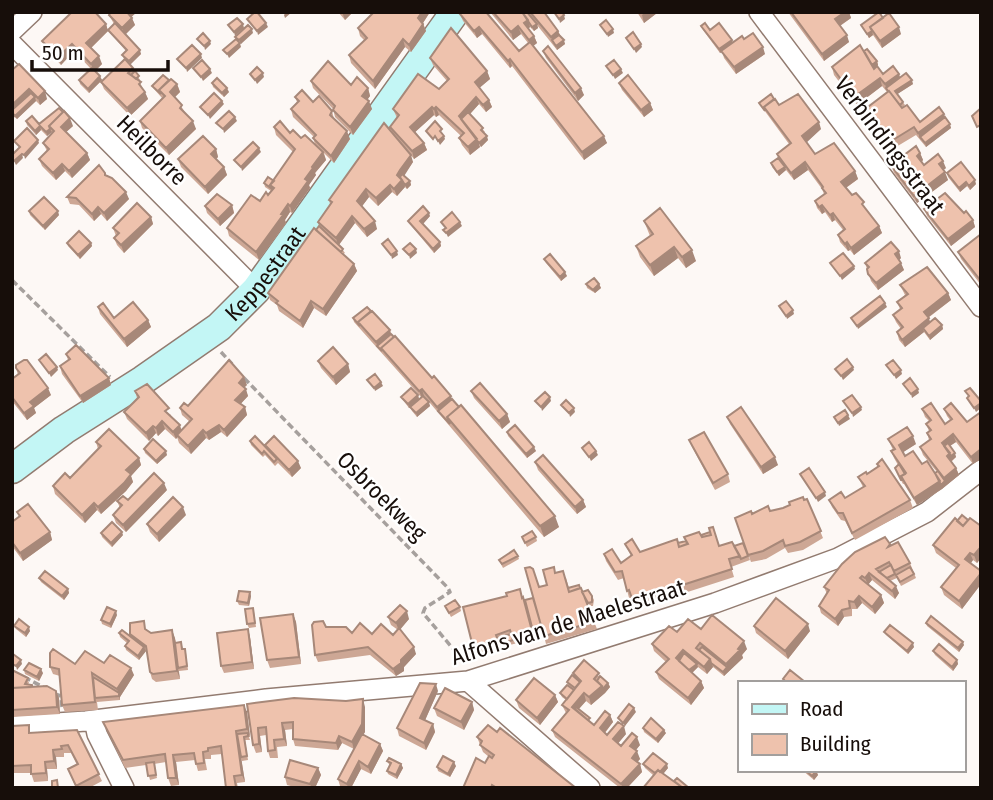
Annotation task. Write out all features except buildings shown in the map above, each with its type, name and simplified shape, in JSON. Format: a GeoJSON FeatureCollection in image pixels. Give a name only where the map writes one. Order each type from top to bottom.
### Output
{"type":"FeatureCollection","features":[{"type":"Feature","properties":{"kind":"street"},"geometry":{"type":"LineString","coordinates":[[12,30],[32,12]]}},
{"type":"Feature","properties":{"kind":"street","name":"Keppestraat"},"geometry":{"type":"LineString","coordinates":[[12,469],[64,430],[219,327],[257,290],[455,12]]}},
{"type":"Feature","properties":{"kind":"street","name":"Verbindingsstraat"},"geometry":{"type":"LineString","coordinates":[[759,12],[981,307]]}},
{"type":"Feature","properties":{"kind":"street","name":"Heilborre"},"geometry":{"type":"LineString","coordinates":[[12,44],[257,290]]}},
{"type":"Feature","properties":{"kind":"street","name":"Alfons van de Maelestraat"},"geometry":{"type":"LineString","coordinates":[[12,726],[64,723],[267,699],[473,680],[715,603],[838,558],[927,512],[981,470]]}},
{"type":"Feature","properties":{"kind":"street"},"geometry":{"type":"LineString","coordinates":[[473,680],[590,788]]}},
{"type":"Feature","properties":{"kind":"street"},"geometry":{"type":"LineString","coordinates":[[94,720],[97,734],[124,788]]}},
{"type":"Feature","properties":{"kind":"path"},"geometry":{"type":"LineString","coordinates":[[12,280],[123,391]]}},
{"type":"Feature","properties":{"kind":"path","name":"Osbroekweg"},"geometry":{"type":"LineString","coordinates":[[206,336],[256,392],[448,588],[450,593],[425,608],[424,613],[473,680]]}},
{"type":"Feature","properties":{"kind":"path"},"geometry":{"type":"LineString","coordinates":[[23,676],[61,696],[64,723]]}}]}
